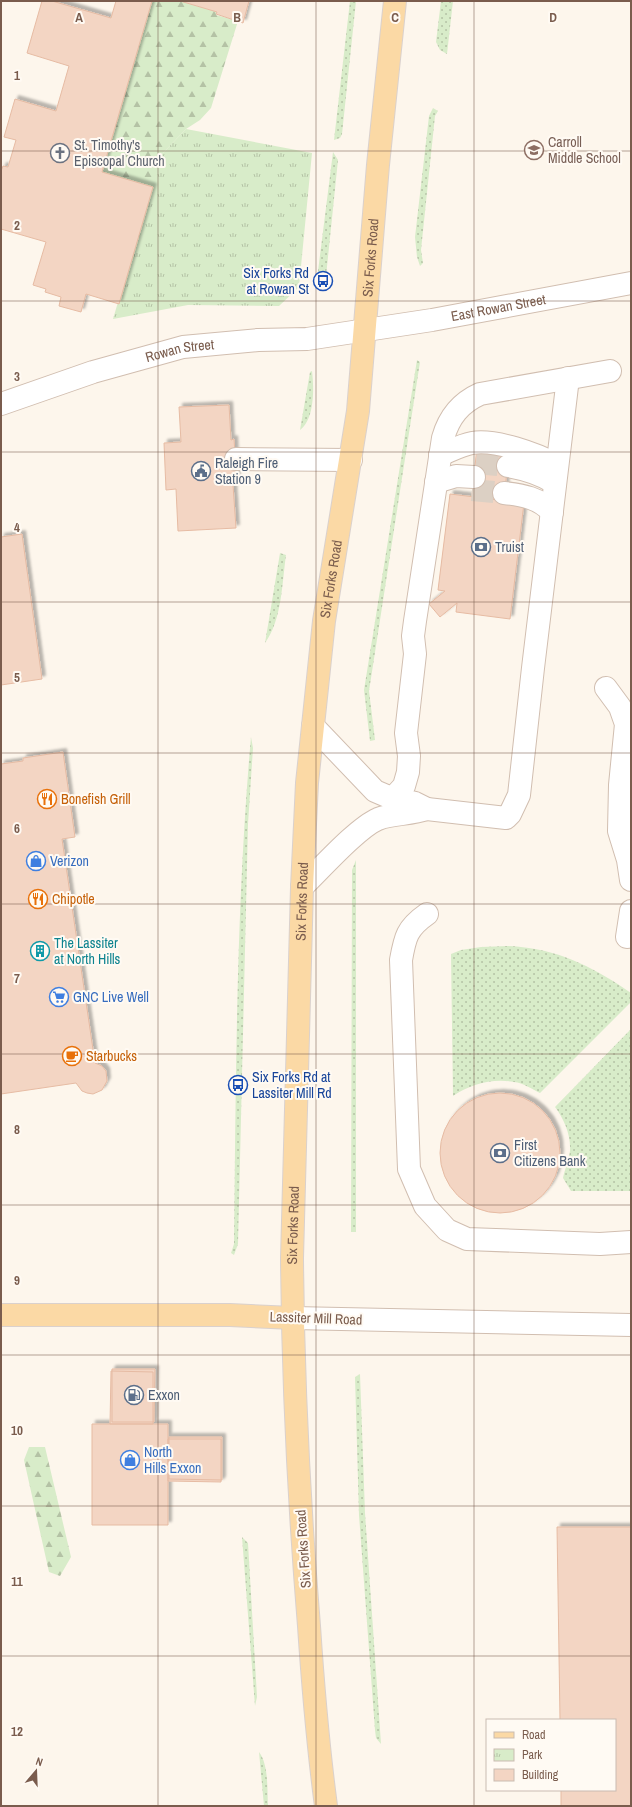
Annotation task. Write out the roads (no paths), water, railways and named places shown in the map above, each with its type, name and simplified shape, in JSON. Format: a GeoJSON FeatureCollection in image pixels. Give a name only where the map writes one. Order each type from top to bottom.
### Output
{"type":"FeatureCollection","features":[{"type":"Feature","properties":{"kind":"main road","name":"Six Forks Road"},"geometry":{"type":"LineString","coordinates":[[326,1806],[316,1720],[301,1515],[293,1318],[292,1258],[302,887],[307,783],[324,621],[358,411],[366,329],[378,165],[395,1]]}},
{"type":"Feature","properties":{"kind":"main road","name":"Lassiter Mill Road"},"geometry":{"type":"LineString","coordinates":[[1,1315],[230,1315],[293,1318]]}},
{"type":"Feature","properties":{"kind":"street","name":"East Rowan Street"},"geometry":{"type":"LineString","coordinates":[[366,329],[432,320],[631,283]]}},
{"type":"Feature","properties":{"kind":"street","name":"Rowan Street"},"geometry":{"type":"LineString","coordinates":[[1,404],[92,372],[183,347],[258,340],[307,339],[366,329]]}},
{"type":"Feature","properties":{"kind":"street"},"geometry":{"type":"LineString","coordinates":[[393,798],[404,786],[408,772],[409,756],[406,733],[415,654],[413,636],[437,474],[447,425],[456,410],[468,400],[480,394],[610,371]]}},
{"type":"Feature","properties":{"kind":"street"},"geometry":{"type":"LineString","coordinates":[[313,726],[375,791],[393,798],[415,803],[427,809],[506,818],[510,814],[519,795],[568,378]]}},
{"type":"Feature","properties":{"kind":"street"},"geometry":{"type":"LineString","coordinates":[[437,474],[464,445],[481,443],[504,446],[535,454],[555,489]]}},
{"type":"Feature","properties":{"kind":"street"},"geometry":{"type":"LineString","coordinates":[[236,459],[351,460]]}},
{"type":"Feature","properties":{"kind":"street"},"geometry":{"type":"LineString","coordinates":[[437,474],[464,462],[474,477]]}},
{"type":"Feature","properties":{"kind":"street"},"geometry":{"type":"LineString","coordinates":[[530,470],[543,475],[555,489],[547,507],[526,496],[506,480],[530,470]]}},
{"type":"Feature","properties":{"kind":"street"},"geometry":{"type":"LineString","coordinates":[[606,688],[620,707],[626,724],[620,785],[619,831],[628,860],[631,880]]}},
{"type":"Feature","properties":{"kind":"street"},"geometry":{"type":"LineString","coordinates":[[302,887],[344,845],[378,819],[414,814],[427,809]]}},
{"type":"Feature","properties":{"kind":"street"},"geometry":{"type":"LineString","coordinates":[[627,937],[631,911]]}},
{"type":"Feature","properties":{"kind":"street"},"geometry":{"type":"LineString","coordinates":[[427,914],[413,924],[404,942],[401,960],[409,1169],[425,1206],[447,1230],[467,1239],[600,1244],[631,1242]]}},
{"type":"Feature","properties":{"kind":"street","name":"Lassiter Mill Road"},"geometry":{"type":"LineString","coordinates":[[293,1318],[631,1325]]}},
{"type":"Feature","properties":{"kind":"tunnel"},"geometry":{"type":"LineString","coordinates":[[476,463],[508,466]]}},
{"type":"Feature","properties":{"kind":"tunnel"},"geometry":{"type":"LineString","coordinates":[[472,490],[504,493]]}},
{"type":"Feature","properties":{"kind":"place","name":"Carroll Middle School"},"geometry":{"type":"Point","coordinates":[534,150]}},
{"type":"Feature","properties":{"kind":"place","name":"St. Timothy's Episcopal Church"},"geometry":{"type":"Point","coordinates":[60,153]}},
{"type":"Feature","properties":{"kind":"place","name":"Six Forks Rd at Rowan St"},"geometry":{"type":"Point","coordinates":[323,281]}},
{"type":"Feature","properties":{"kind":"place","name":"Raleigh Fire Station 9"},"geometry":{"type":"Point","coordinates":[201,471]}},
{"type":"Feature","properties":{"kind":"place","name":"Truist"},"geometry":{"type":"Point","coordinates":[481,547]}},
{"type":"Feature","properties":{"kind":"place","name":"Bonefish Grill"},"geometry":{"type":"Point","coordinates":[47,799]}},
{"type":"Feature","properties":{"kind":"place","name":"Verizon"},"geometry":{"type":"Point","coordinates":[36,861]}},
{"type":"Feature","properties":{"kind":"place","name":"Chipotle"},"geometry":{"type":"Point","coordinates":[38,899]}},
{"type":"Feature","properties":{"kind":"place","name":"The Lassiter at North Hills"},"geometry":{"type":"Point","coordinates":[40,951]}},
{"type":"Feature","properties":{"kind":"place","name":"GNC Live Well"},"geometry":{"type":"Point","coordinates":[59,997]}},
{"type":"Feature","properties":{"kind":"place","name":"Starbucks"},"geometry":{"type":"Point","coordinates":[72,1056]}},
{"type":"Feature","properties":{"kind":"place","name":"Six Forks Rd at Lassiter Mill Rd"},"geometry":{"type":"Point","coordinates":[238,1085]}},
{"type":"Feature","properties":{"kind":"place","name":"First Citizens Bank"},"geometry":{"type":"Point","coordinates":[500,1153]}},
{"type":"Feature","properties":{"kind":"place","name":"Exxon"},"geometry":{"type":"Point","coordinates":[134,1395]}},
{"type":"Feature","properties":{"kind":"place","name":"North Hills Exxon"},"geometry":{"type":"Point","coordinates":[130,1460]}}]}
